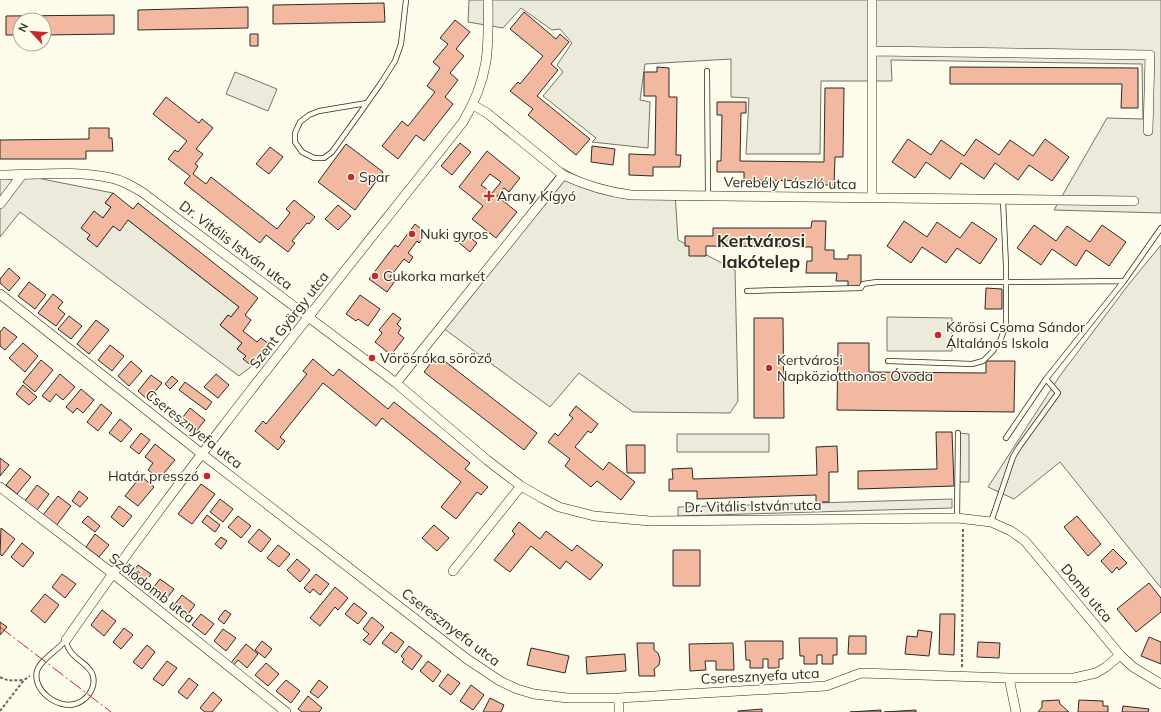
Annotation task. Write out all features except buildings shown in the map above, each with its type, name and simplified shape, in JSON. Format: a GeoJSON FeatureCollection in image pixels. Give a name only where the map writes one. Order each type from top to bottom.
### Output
{"type":"FeatureCollection","features":[{"type":"Feature","properties":{"kind":"street","name":"Szent György utca"},"geometry":{"type":"LineString","coordinates":[[66,640],[112,573],[202,454],[463,122],[473,105],[484,75],[488,57],[488,0]]}},
{"type":"Feature","properties":{"kind":"street"},"geometry":{"type":"LineString","coordinates":[[872,0],[872,198]]}},
{"type":"Feature","properties":{"kind":"street"},"geometry":{"type":"LineString","coordinates":[[872,50],[1150,55],[1148,131]]}},
{"type":"Feature","properties":{"kind":"street","name":"Verebély László utca"},"geometry":{"type":"LineString","coordinates":[[473,105],[486,113],[563,175],[575,181],[611,192],[631,195],[1134,201]]}},
{"type":"Feature","properties":{"kind":"street","name":"Dr. Vitális István utca"},"geometry":{"type":"LineString","coordinates":[[0,175],[76,174],[111,178],[128,183],[396,383],[487,460],[521,486],[559,507],[594,516],[650,522],[960,518],[991,522]]}},
{"type":"Feature","properties":{"kind":"street"},"geometry":{"type":"LineString","coordinates":[[0,204],[22,175]]}},
{"type":"Feature","properties":{"kind":"street"},"geometry":{"type":"LineString","coordinates":[[396,383],[563,175]]}},
{"type":"Feature","properties":{"kind":"street","name":"Cseresznyefa utca"},"geometry":{"type":"LineString","coordinates":[[0,294],[202,454],[467,659],[495,678],[517,689],[534,694],[568,698],[619,698],[826,686],[861,673],[1009,678],[1074,678],[1086,676],[1106,667],[1120,654]]}},
{"type":"Feature","properties":{"kind":"street"},"geometry":{"type":"LineString","coordinates":[[453,571],[521,486]]}},
{"type":"Feature","properties":{"kind":"street","name":"Szőlődomb utca"},"geometry":{"type":"LineString","coordinates":[[0,487],[112,573],[286,712]]}},
{"type":"Feature","properties":{"kind":"street","name":"Domb utca"},"geometry":{"type":"LineString","coordinates":[[991,522],[1007,529],[1026,541],[1120,654],[1133,667],[1161,684]]}},
{"type":"Feature","properties":{"kind":"street"},"geometry":{"type":"LineString","coordinates":[[1009,678],[1016,712]]}},
{"type":"Feature","properties":{"kind":"street"},"geometry":{"type":"LineString","coordinates":[[619,698],[619,712]]}},
{"type":"Feature","properties":{"kind":"lane"},"geometry":{"type":"LineString","coordinates":[[367,103],[319,111],[309,115],[300,122],[295,133],[295,142],[302,152],[314,158],[324,158],[332,152],[367,103],[395,62],[401,44],[406,0]]}},
{"type":"Feature","properties":{"kind":"lane"},"geometry":{"type":"LineString","coordinates":[[707,71],[708,196]]}},
{"type":"Feature","properties":{"kind":"lane"},"geometry":{"type":"LineString","coordinates":[[888,361],[972,364],[983,361],[992,352],[1005,330],[1006,324],[1003,200]]}},
{"type":"Feature","properties":{"kind":"lane"},"geometry":{"type":"LineString","coordinates":[[1006,438],[1046,379],[1124,281],[1161,228]]}},
{"type":"Feature","properties":{"kind":"lane"},"geometry":{"type":"LineString","coordinates":[[747,291],[861,288],[863,284],[877,282],[1124,281]]}},
{"type":"Feature","properties":{"kind":"lane"},"geometry":{"type":"LineString","coordinates":[[991,522],[1013,457],[1019,446],[1058,393],[1046,379]]}},
{"type":"Feature","properties":{"kind":"lane"},"geometry":{"type":"LineString","coordinates":[[958,433],[960,518]]}},
{"type":"Feature","properties":{"kind":"lane"},"geometry":{"type":"LineString","coordinates":[[66,640],[68,649],[90,670],[93,677],[93,687],[89,695],[74,704],[58,702],[43,694],[38,685],[37,670],[48,655],[55,652],[66,640]]}},
{"type":"Feature","properties":{"kind":"path"},"geometry":{"type":"LineString","coordinates":[[960,518],[962,676]]}},
{"type":"Feature","properties":{"kind":"path"},"geometry":{"type":"LineString","coordinates":[[0,711],[24,680],[37,670]]}},
{"type":"Feature","properties":{"kind":"path"},"geometry":{"type":"LineString","coordinates":[[0,677],[13,681],[24,680]]}},
{"type":"Feature","properties":{"kind":"shaded area"},"geometry":{"type":"Polygon","coordinates":[[[469,0],[1161,0],[1161,213],[1054,210],[1107,118],[1143,119],[1142,64],[891,60],[892,81],[821,81],[820,154],[746,154],[749,98],[731,97],[731,59],[645,64],[640,100],[650,102],[648,148],[592,142],[596,138],[543,96],[563,72],[557,65],[572,43],[560,29],[552,30],[521,8],[503,28],[468,22],[469,0]]]}},
{"type":"Feature","properties":{"kind":"shaded area"},"geometry":{"type":"Polygon","coordinates":[[[235,72],[277,89],[268,111],[226,94],[235,72]]]}},
{"type":"Feature","properties":{"kind":"shaded area"},"geometry":{"type":"Polygon","coordinates":[[[562,168],[595,186],[623,193],[675,192],[678,240],[735,270],[738,401],[730,413],[633,412],[579,373],[550,407],[439,325],[562,168]]]}},
{"type":"Feature","properties":{"kind":"shaded area"},"geometry":{"type":"Polygon","coordinates":[[[0,175],[22,175],[113,193],[105,203],[111,207],[87,239],[97,246],[113,226],[128,220],[239,307],[231,317],[228,315],[220,325],[242,343],[237,349],[246,356],[252,366],[239,376],[20,212],[0,237],[0,175]]]}},
{"type":"Feature","properties":{"kind":"shaded area"},"geometry":{"type":"Polygon","coordinates":[[[1161,245],[1161,588],[1060,462],[1014,499],[988,487],[1059,377],[1129,284],[1161,245]]]}},
{"type":"Feature","properties":{"kind":"shaded area"},"geometry":{"type":"Polygon","coordinates":[[[887,317],[952,318],[952,351],[887,351],[887,317]]]}},
{"type":"Feature","properties":{"kind":"shaded area"},"geometry":{"type":"Polygon","coordinates":[[[958,433],[969,434],[969,482],[958,482],[958,433]]]}},
{"type":"Feature","properties":{"kind":"shaded area"},"geometry":{"type":"Polygon","coordinates":[[[677,434],[769,434],[769,452],[677,452],[677,434]]]}},
{"type":"Feature","properties":{"kind":"shaded area"},"geometry":{"type":"Polygon","coordinates":[[[952,499],[952,508],[678,516],[678,507],[952,499]]]}},
{"type":"Feature","properties":{"kind":"power"},"geometry":{"type":"LineString","coordinates":[[0,627],[111,712]]}},
{"type":"Feature","properties":{"kind":"place","name":"Spar"},"geometry":{"type":"Point","coordinates":[351,177]}},
{"type":"Feature","properties":{"kind":"place","name":"Arany Kígyó"},"geometry":{"type":"Point","coordinates":[489,196]}},
{"type":"Feature","properties":{"kind":"place","name":"Nuki gyros"},"geometry":{"type":"Point","coordinates":[412,234]}},
{"type":"Feature","properties":{"kind":"place","name":"Cukorka market"},"geometry":{"type":"Point","coordinates":[375,276]}},
{"type":"Feature","properties":{"kind":"place","name":"Kőrösi Csoma Sándor Általános Iskola"},"geometry":{"type":"Point","coordinates":[938,335]}},
{"type":"Feature","properties":{"kind":"place","name":"Vörösróka söröző"},"geometry":{"type":"Point","coordinates":[372,358]}},
{"type":"Feature","properties":{"kind":"place","name":"Kertvárosi Napköziotthonos Óvoda"},"geometry":{"type":"Point","coordinates":[769,368]}},
{"type":"Feature","properties":{"kind":"place","name":"Határ presszó"},"geometry":{"type":"Point","coordinates":[207,476]}},
{"type":"Feature","properties":{"kind":"district","name":"Kertvárosi lakótelep"},"geometry":{"type":"Point","coordinates":[761,250]}}]}
